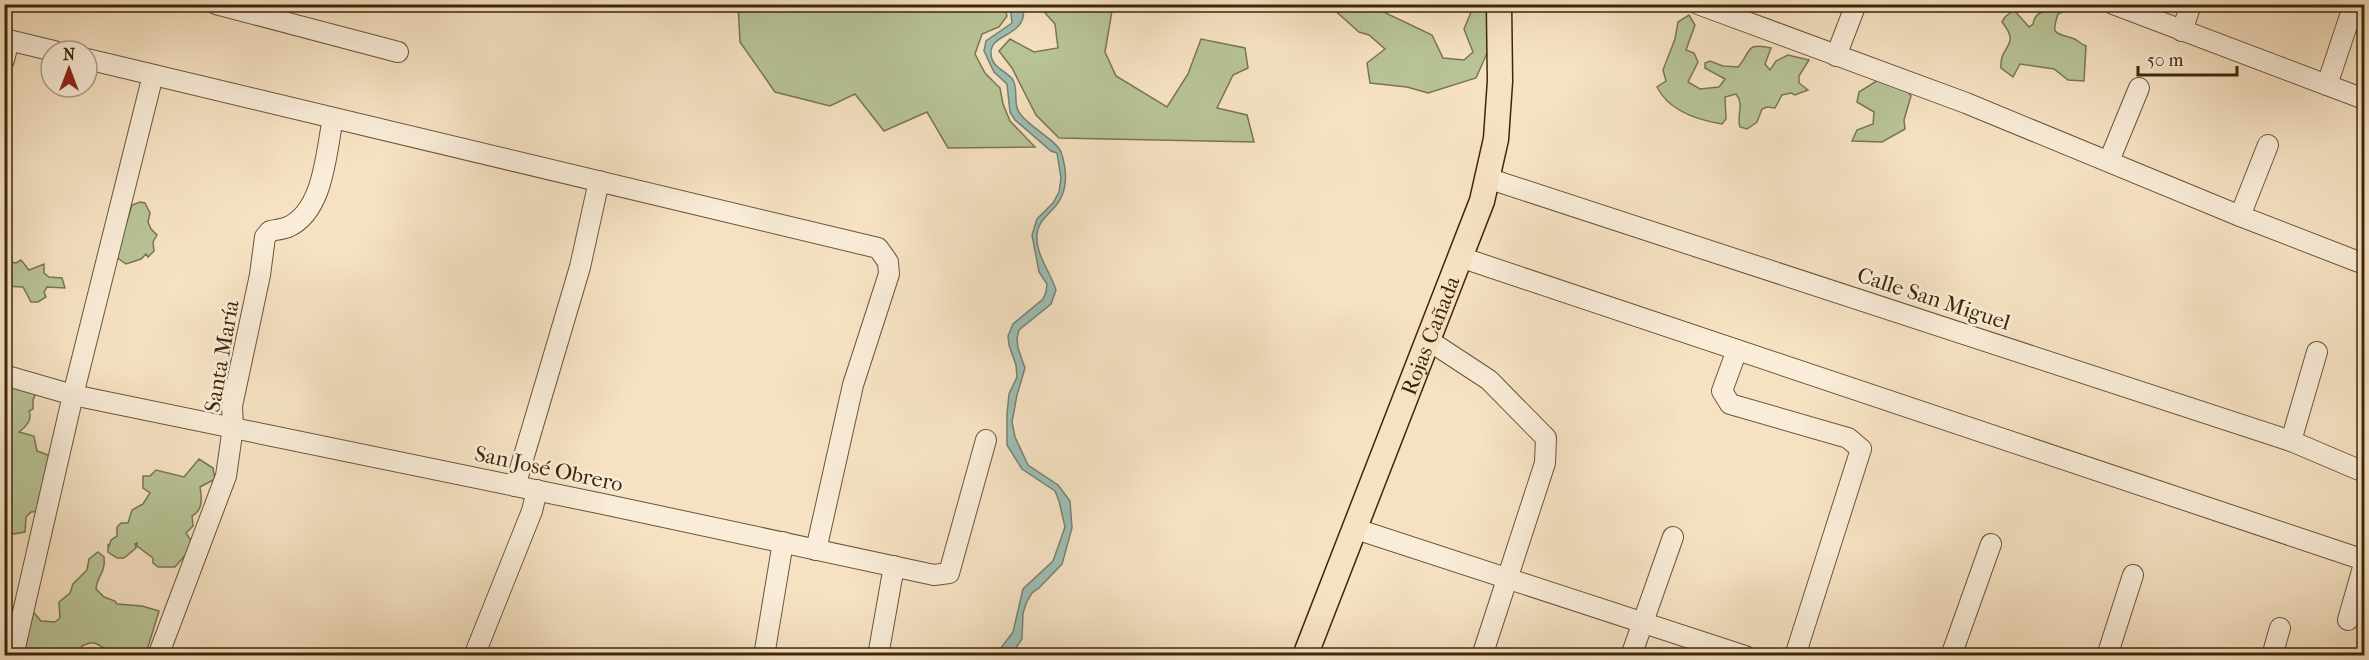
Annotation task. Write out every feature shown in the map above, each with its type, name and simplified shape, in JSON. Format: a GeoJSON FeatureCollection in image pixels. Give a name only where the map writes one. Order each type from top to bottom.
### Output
{"type":"FeatureCollection","features":[{"type":"Feature","properties":{"kind":"main road","name":"Rojas Cañada"},"geometry":{"type":"LineString","coordinates":[[1305,656],[1482,201],[1496,139],[1501,30],[1499,4]]}},
{"type":"Feature","properties":{"kind":"street"},"geometry":{"type":"LineString","coordinates":[[216,4],[398,52]]}},
{"type":"Feature","properties":{"kind":"street"},"geometry":{"type":"LineString","coordinates":[[1698,4],[1966,103],[2240,216],[2364,264]]}},
{"type":"Feature","properties":{"kind":"street"},"geometry":{"type":"LineString","coordinates":[[1836,56],[1856,4]]}},
{"type":"Feature","properties":{"kind":"street"},"geometry":{"type":"LineString","coordinates":[[2113,4],[2364,99]]}},
{"type":"Feature","properties":{"kind":"street"},"geometry":{"type":"LineString","coordinates":[[2182,31],[2190,4]]}},
{"type":"Feature","properties":{"kind":"street"},"geometry":{"type":"LineString","coordinates":[[2327,86],[2354,4]]}},
{"type":"Feature","properties":{"kind":"street"},"geometry":{"type":"LineString","coordinates":[[4,60],[7,40],[39,47]]}},
{"type":"Feature","properties":{"kind":"street"},"geometry":{"type":"LineString","coordinates":[[99,62],[878,248],[888,262],[889,274],[850,396],[816,550]]}},
{"type":"Feature","properties":{"kind":"street"},"geometry":{"type":"LineString","coordinates":[[13,656],[74,395],[153,75]]}},
{"type":"Feature","properties":{"kind":"street"},"geometry":{"type":"LineString","coordinates":[[2109,161],[2139,88]]}},
{"type":"Feature","properties":{"kind":"street","name":"Santa María"},"geometry":{"type":"LineString","coordinates":[[158,656],[226,476],[233,427],[232,406],[260,275],[265,237],[270,231],[289,226],[311,208],[319,190],[333,118]]}},
{"type":"Feature","properties":{"kind":"street"},"geometry":{"type":"LineString","coordinates":[[2240,216],[2268,145]]}},
{"type":"Feature","properties":{"kind":"street","name":"Calle San Miguel"},"geometry":{"type":"LineString","coordinates":[[1487,178],[2290,441],[2364,472]]}},
{"type":"Feature","properties":{"kind":"street"},"geometry":{"type":"LineString","coordinates":[[515,486],[580,267],[599,182]]}},
{"type":"Feature","properties":{"kind":"street"},"geometry":{"type":"LineString","coordinates":[[1460,257],[2364,562],[2348,620]]}},
{"type":"Feature","properties":{"kind":"street"},"geometry":{"type":"LineString","coordinates":[[1428,340],[1489,380],[1546,438],[1545,462],[1482,656]]}},
{"type":"Feature","properties":{"kind":"street"},"geometry":{"type":"LineString","coordinates":[[1737,350],[1722,391],[1730,404],[1848,438],[1861,449],[1847,501],[1796,656]]}},
{"type":"Feature","properties":{"kind":"street"},"geometry":{"type":"LineString","coordinates":[[2290,441],[2317,352]]}},
{"type":"Feature","properties":{"kind":"street","name":"San José Obrero"},"geometry":{"type":"LineString","coordinates":[[4,375],[74,395],[537,490],[934,575],[949,573],[986,440]]}},
{"type":"Feature","properties":{"kind":"street"},"geometry":{"type":"LineString","coordinates":[[474,656],[532,512],[537,490]]}},
{"type":"Feature","properties":{"kind":"street"},"geometry":{"type":"LineString","coordinates":[[1356,529],[1745,656]]}},
{"type":"Feature","properties":{"kind":"street"},"geometry":{"type":"LineString","coordinates":[[1631,656],[1673,537]]}},
{"type":"Feature","properties":{"kind":"street"},"geometry":{"type":"LineString","coordinates":[[764,656],[783,542]]}},
{"type":"Feature","properties":{"kind":"street"},"geometry":{"type":"LineString","coordinates":[[1951,656],[1990,543]]}},
{"type":"Feature","properties":{"kind":"street"},"geometry":{"type":"LineString","coordinates":[[878,656],[894,566]]}},
{"type":"Feature","properties":{"kind":"street"},"geometry":{"type":"LineString","coordinates":[[2107,656],[2133,575]]}},
{"type":"Feature","properties":{"kind":"street"},"geometry":{"type":"LineString","coordinates":[[2272,656],[2280,628]]}},
{"type":"Feature","properties":{"kind":"green space"},"geometry":{"type":"Polygon","coordinates":[[[2060,4],[2073,7],[2058,14],[2055,30],[2058,34],[2086,46],[2084,81],[2068,80],[2054,69],[2020,64],[2013,77],[2001,68],[2003,54],[2010,41],[2008,30],[2002,22],[2005,17],[2014,10],[2029,27],[2038,15],[2054,11],[2060,4]]]}},
{"type":"Feature","properties":{"kind":"green space"},"geometry":{"type":"Polygon","coordinates":[[[738,5],[1004,5],[1007,16],[999,27],[982,34],[975,54],[985,73],[1000,88],[1010,121],[1035,147],[948,148],[927,112],[884,131],[855,94],[830,106],[775,92],[740,42],[738,5]]]}},
{"type":"Feature","properties":{"kind":"green space"},"geometry":{"type":"Polygon","coordinates":[[[1038,5],[1100,5],[1112,11],[1105,52],[1116,76],[1167,107],[1188,74],[1201,39],[1245,48],[1248,68],[1233,75],[1217,108],[1247,115],[1254,142],[1059,138],[1036,115],[1012,68],[999,51],[1010,39],[1034,52],[1058,48],[1055,24],[1038,5]]]}},
{"type":"Feature","properties":{"kind":"green space"},"geometry":{"type":"Polygon","coordinates":[[[1330,5],[1369,5],[1432,35],[1443,58],[1464,60],[1473,52],[1464,29],[1474,5],[1494,5],[1496,33],[1476,78],[1428,93],[1407,87],[1370,83],[1367,63],[1385,49],[1369,35],[1359,32],[1330,5]]]}},
{"type":"Feature","properties":{"kind":"green space"},"geometry":{"type":"Polygon","coordinates":[[[1689,15],[1695,25],[1686,50],[1694,53],[1698,62],[1688,82],[1700,89],[1719,87],[1725,79],[1705,68],[1705,63],[1710,61],[1723,66],[1738,67],[1752,47],[1762,46],[1771,48],[1765,64],[1770,70],[1776,61],[1788,55],[1809,60],[1799,76],[1799,83],[1808,90],[1795,95],[1791,93],[1782,95],[1775,108],[1762,109],[1757,122],[1747,129],[1740,127],[1740,102],[1736,94],[1725,97],[1726,119],[1722,124],[1694,117],[1676,108],[1657,87],[1666,81],[1663,70],[1675,39],[1678,22],[1689,15]]]}},
{"type":"Feature","properties":{"kind":"green space"},"geometry":{"type":"Polygon","coordinates":[[[1878,80],[1907,90],[1911,96],[1904,120],[1905,129],[1882,142],[1852,141],[1857,130],[1873,124],[1874,112],[1857,102],[1859,92],[1878,80]]]}},
{"type":"Feature","properties":{"kind":"green space"},"geometry":{"type":"Polygon","coordinates":[[[145,203],[150,213],[148,222],[157,235],[153,242],[154,251],[148,257],[146,254],[141,259],[126,264],[116,257],[132,205],[145,203]]]}},
{"type":"Feature","properties":{"kind":"green space"},"geometry":{"type":"Polygon","coordinates":[[[21,260],[29,270],[44,264],[44,273],[49,277],[62,278],[65,288],[47,287],[44,292],[46,297],[38,302],[31,302],[23,287],[5,286],[5,261],[16,263],[21,260]]]}},
{"type":"Feature","properties":{"kind":"green space"},"geometry":{"type":"Polygon","coordinates":[[[4,372],[36,393],[33,409],[29,411],[29,420],[19,432],[34,436],[37,451],[48,455],[56,465],[41,511],[31,512],[26,517],[25,532],[14,534],[5,530],[4,372]]]}},
{"type":"Feature","properties":{"kind":"green space"},"geometry":{"type":"Polygon","coordinates":[[[199,459],[213,468],[215,479],[200,487],[200,507],[192,516],[193,526],[186,533],[192,542],[187,553],[175,567],[158,567],[153,563],[153,558],[137,546],[137,543],[136,548],[124,558],[117,558],[108,552],[108,545],[117,536],[117,527],[121,523],[128,523],[132,510],[143,504],[150,493],[143,488],[143,476],[150,476],[156,470],[184,477],[199,459]]]}},
{"type":"Feature","properties":{"kind":"green space"},"geometry":{"type":"Polygon","coordinates":[[[98,552],[104,557],[104,562],[96,589],[104,597],[117,604],[142,606],[159,611],[147,650],[141,655],[108,650],[96,643],[91,643],[82,646],[79,654],[82,655],[5,655],[4,637],[11,633],[13,609],[29,607],[41,621],[55,622],[60,618],[59,602],[70,593],[73,584],[87,570],[89,559],[98,552]]]}},
{"type":"Feature","properties":{"kind":"water"},"geometry":{"type":"Polygon","coordinates":[[[1010,5],[1023,5],[1023,16],[1015,29],[992,46],[993,62],[1013,80],[1017,107],[1021,115],[1059,148],[1065,176],[1061,198],[1042,221],[1037,241],[1038,249],[1056,290],[1051,304],[1019,330],[1018,348],[1025,368],[1012,422],[1015,437],[1028,465],[1058,485],[1070,501],[1072,528],[1062,564],[1032,593],[1027,601],[1023,613],[1022,639],[1011,655],[995,656],[1013,632],[1023,589],[1053,561],[1065,527],[1055,491],[1022,469],[1007,445],[1009,394],[1017,377],[1008,336],[1013,324],[1043,299],[1046,292],[1047,284],[1039,272],[1032,235],[1037,219],[1053,203],[1059,192],[1061,178],[1057,153],[1051,151],[1015,120],[1010,112],[1007,84],[994,72],[984,51],[986,41],[1012,23],[1010,5]]]}}]}
